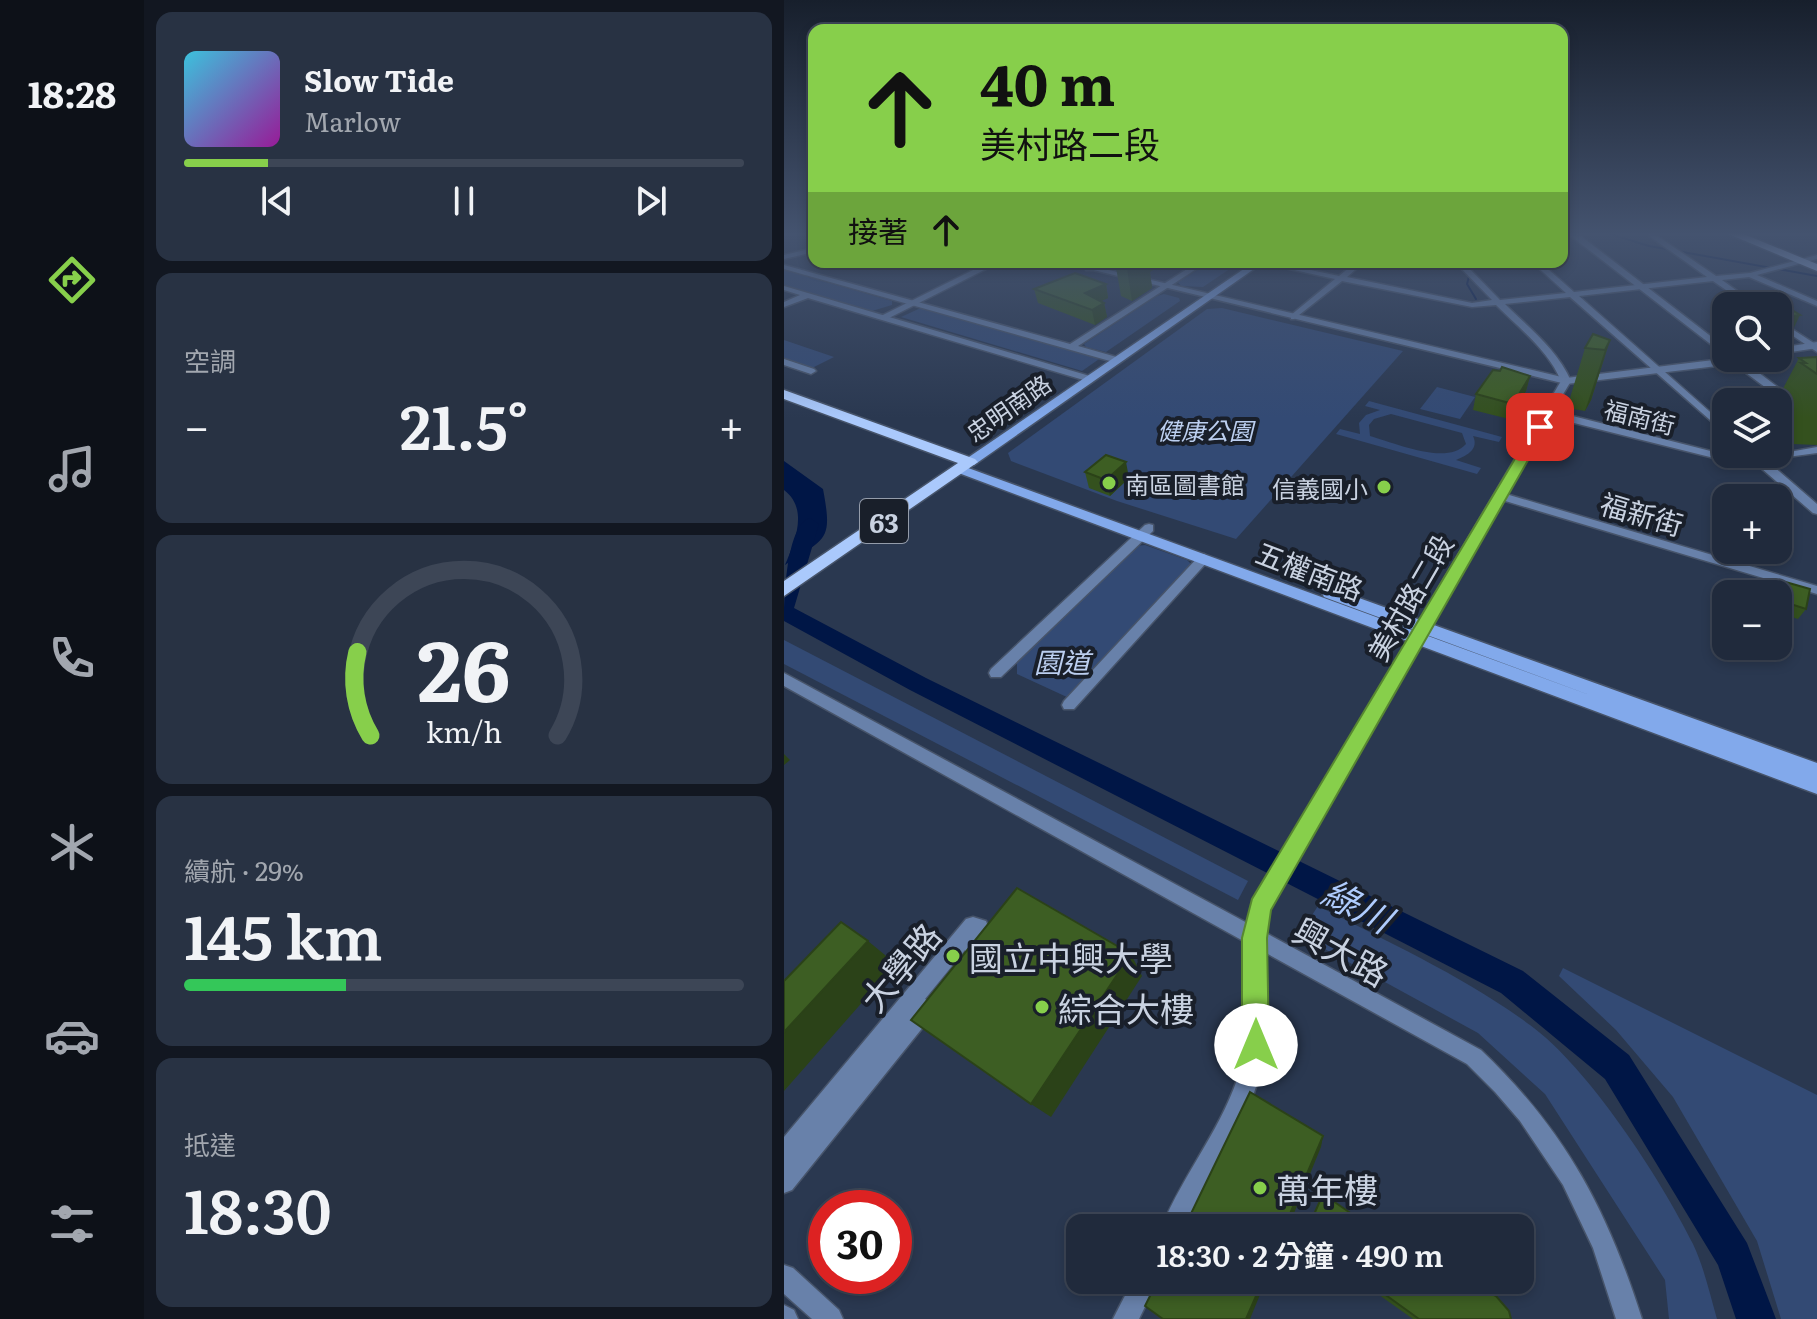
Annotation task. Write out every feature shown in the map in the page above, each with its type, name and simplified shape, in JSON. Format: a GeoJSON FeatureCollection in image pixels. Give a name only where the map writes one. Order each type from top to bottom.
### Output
{"type":"FeatureCollection","features":[{"type":"Feature","properties":{"kind":"main road","name":"忠明南路"},"geometry":{"type":"LineString","coordinates":[[789,583],[1205,296]]}},
{"type":"Feature","properties":{"kind":"main road","name":"五權南路"},"geometry":{"type":"LineString","coordinates":[[784,394],[961,464]]}},
{"type":"Feature","properties":{"kind":"main road","name":"五權南路"},"geometry":{"type":"LineString","coordinates":[[784,403],[961,464],[1421,634],[1817,786]]}},
{"type":"Feature","properties":{"kind":"main road","name":"忠明南路"},"geometry":{"type":"LineString","coordinates":[[789,583],[827,550],[961,464]]}},
{"type":"Feature","properties":{"kind":"main road","name":"五權南路"},"geometry":{"type":"LineString","coordinates":[[1145,532],[1204,558],[1817,771]]}},
{"type":"Feature","properties":{"kind":"street"},"geometry":{"type":"LineString","coordinates":[[784,305],[808,295],[1086,378]]}},
{"type":"Feature","properties":{"kind":"street"},"geometry":{"type":"LineString","coordinates":[[879,295],[1113,359]]}},
{"type":"Feature","properties":{"kind":"street"},"geometry":{"type":"LineString","coordinates":[[882,318],[930,295]]}},
{"type":"Feature","properties":{"kind":"street","name":"忠明南路"},"geometry":{"type":"LineString","coordinates":[[1071,347],[1152,295]]}},
{"type":"Feature","properties":{"kind":"street"},"geometry":{"type":"LineString","coordinates":[[1199,295],[1566,381],[1712,363]]}},
{"type":"Feature","properties":{"kind":"street"},"geometry":{"type":"LineString","coordinates":[[1294,317],[1320,295]]}},
{"type":"Feature","properties":{"kind":"street"},"geometry":{"type":"LineString","coordinates":[[1414,295],[1452,303],[1567,295]]}},
{"type":"Feature","properties":{"kind":"street"},"geometry":{"type":"LineString","coordinates":[[1490,295],[1550,355],[1566,381]]}},
{"type":"Feature","properties":{"kind":"street"},"geometry":{"type":"LineString","coordinates":[[1573,295],[1712,418]]}},
{"type":"Feature","properties":{"kind":"street"},"geometry":{"type":"LineString","coordinates":[[1656,295],[1712,341]]}},
{"type":"Feature","properties":{"kind":"street"},"geometry":{"type":"LineString","coordinates":[[1658,295],[1712,333]]}},
{"type":"Feature","properties":{"kind":"street"},"geometry":{"type":"LineString","coordinates":[[1795,295],[1817,304]]}},
{"type":"Feature","properties":{"kind":"street"},"geometry":{"type":"LineString","coordinates":[[1792,332],[1816,348]]}},
{"type":"Feature","properties":{"kind":"street"},"geometry":{"type":"LineString","coordinates":[[1792,351],[1816,348]]}},
{"type":"Feature","properties":{"kind":"street"},"geometry":{"type":"LineString","coordinates":[[784,362],[811,371]]}},
{"type":"Feature","properties":{"kind":"street"},"geometry":{"type":"LineString","coordinates":[[1755,372],[1817,423]]}},
{"type":"Feature","properties":{"kind":"street"},"geometry":{"type":"LineString","coordinates":[[1758,372],[1817,413]]}},
{"type":"Feature","properties":{"kind":"street","name":"美村路二段"},"geometry":{"type":"LineString","coordinates":[[1254,938],[1260,907],[1566,381]]}},
{"type":"Feature","properties":{"kind":"street","name":"福南街"},"geometry":{"type":"LineString","coordinates":[[1548,413],[1712,454]]}},
{"type":"Feature","properties":{"kind":"street","name":"福南街"},"geometry":{"type":"LineString","coordinates":[[1792,453],[1817,450]]}},
{"type":"Feature","properties":{"kind":"street"},"geometry":{"type":"LineString","coordinates":[[1768,468],[1817,510]]}},
{"type":"Feature","properties":{"kind":"street","name":"福新街"},"geometry":{"type":"LineString","coordinates":[[1500,496],[1817,590]]}},
{"type":"Feature","properties":{"kind":"street"},"geometry":{"type":"LineString","coordinates":[[996,673],[1145,532]]}},
{"type":"Feature","properties":{"kind":"street"},"geometry":{"type":"LineString","coordinates":[[1069,705],[1204,558]]}},
{"type":"Feature","properties":{"kind":"street","name":"興大路"},"geometry":{"type":"LineString","coordinates":[[784,679],[1474,1057],[1536,1122],[1573,1178],[1607,1249],[1629,1319]]}},
{"type":"Feature","properties":{"kind":"street","name":"大學路"},"geometry":{"type":"LineString","coordinates":[[784,1154],[973,926],[979,928],[980,942],[784,1182]]}},
{"type":"Feature","properties":{"kind":"street"},"geometry":{"type":"LineString","coordinates":[[1180,1214],[1240,1099],[1256,1045],[1254,938]]}},
{"type":"Feature","properties":{"kind":"street"},"geometry":{"type":"LineString","coordinates":[[784,1277],[830,1319]]}},
{"type":"Feature","properties":{"kind":"street"},"geometry":{"type":"LineString","coordinates":[[1126,1319],[1139,1294]]}},
{"type":"Feature","properties":{"kind":"green space"},"geometry":{"type":"Polygon","coordinates":[[[816,295],[870,295],[892,301],[892,305],[872,311],[816,295]]]}},
{"type":"Feature","properties":{"kind":"green space"},"geometry":{"type":"Polygon","coordinates":[[[1166,295],[1180,301],[1106,352],[1086,347],[1084,344],[1157,296],[1166,295]]]}},
{"type":"Feature","properties":{"kind":"green space"},"geometry":{"type":"Polygon","coordinates":[[[925,306],[1102,357],[1082,371],[901,317],[925,306]]]}},
{"type":"Feature","properties":{"kind":"green space","name":"健康公園"},"geometry":{"type":"Polygon","coordinates":[[[1222,308],[1403,351],[1236,539],[1117,501],[1011,461],[1008,453],[1207,309],[1222,308]]]}},
{"type":"Feature","properties":{"kind":"green space"},"geometry":{"type":"Polygon","coordinates":[[[784,340],[834,357],[812,368],[784,358],[784,340]]]}},
{"type":"Feature","properties":{"kind":"green space"},"geometry":{"type":"Polygon","coordinates":[[[1437,387],[1475,397],[1460,419],[1420,409],[1437,387]]]}},
{"type":"Feature","properties":{"kind":"green space"},"geometry":{"type":"Polygon","coordinates":[[[1369,401],[1502,437],[1499,442],[1473,436],[1473,448],[1456,460],[1481,468],[1477,474],[1336,434],[1340,429],[1360,434],[1359,423],[1366,415],[1380,410],[1365,406],[1369,401]],[[1391,414],[1374,419],[1369,425],[1370,436],[1434,453],[1457,450],[1466,444],[1462,433],[1391,414]]]}},
{"type":"Feature","properties":{"kind":"green space","name":"園道"},"geometry":{"type":"Polygon","coordinates":[[[1145,545],[1191,564],[1069,698],[1017,674],[1017,661],[1136,546],[1145,545]]]}},
{"type":"Feature","properties":{"kind":"green space"},"geometry":{"type":"Polygon","coordinates":[[[784,640],[1248,881],[1238,900],[784,664],[784,640]]]}},
{"type":"Feature","properties":{"kind":"green space"},"geometry":{"type":"Polygon","coordinates":[[[1318,906],[1480,991],[1552,1044],[1599,1096],[1662,1188],[1697,1253],[1717,1319],[1669,1319],[1665,1280],[1545,1094],[1478,1033],[1299,935],[1318,906]]]}},
{"type":"Feature","properties":{"kind":"green space"},"geometry":{"type":"Polygon","coordinates":[[[1563,968],[1817,1095],[1817,1319],[1781,1319],[1757,1241],[1673,1097],[1616,1030],[1559,976],[1563,968]]]}},
{"type":"Feature","properties":{"kind":"shaded area"},"geometry":{"type":"Polygon","coordinates":[[[784,461],[823,489],[827,519],[826,529],[818,543],[785,565],[796,536],[798,516],[792,498],[784,490],[784,461]]]}},
{"type":"Feature","properties":{"kind":"building"},"geometry":{"type":"Polygon","coordinates":[[[1049,295],[1088,295],[1104,303],[1092,310],[1049,295]]]}},
{"type":"Feature","properties":{"kind":"building"},"geometry":{"type":"Polygon","coordinates":[[[1593,334],[1610,340],[1605,350],[1585,348],[1593,334]]]}},
{"type":"Feature","properties":{"kind":"building"},"geometry":{"type":"Polygon","coordinates":[[[1817,357],[1817,374],[1801,363],[1806,363],[1799,358],[1817,357]]]}},
{"type":"Feature","properties":{"kind":"building"},"geometry":{"type":"Polygon","coordinates":[[[1502,367],[1530,376],[1513,404],[1476,394],[1493,370],[1500,371],[1502,367]]]}},
{"type":"Feature","properties":{"kind":"building"},"geometry":{"type":"Polygon","coordinates":[[[1106,455],[1126,462],[1106,480],[1085,472],[1106,455]]]}},
{"type":"Feature","properties":{"kind":"building"},"geometry":{"type":"Polygon","coordinates":[[[1792,584],[1810,589],[1806,609],[1792,604],[1792,584]]]}},
{"type":"Feature","properties":{"kind":"building","name":"綜合大樓"},"geometry":{"type":"Polygon","coordinates":[[[1017,888],[1131,954],[1031,1104],[911,1020],[1017,888]]]}},
{"type":"Feature","properties":{"kind":"building"},"geometry":{"type":"Polygon","coordinates":[[[841,922],[868,941],[784,1032],[784,981],[841,922]]]}},
{"type":"Feature","properties":{"kind":"building","name":"萬年樓"},"geometry":{"type":"Polygon","coordinates":[[[1250,1092],[1323,1136],[1290,1214],[1191,1214],[1250,1092]]]}},
{"type":"Feature","properties":{"kind":"building"},"geometry":{"type":"Polygon","coordinates":[[[1323,1194],[1352,1214],[1314,1214],[1323,1194]]]}},
{"type":"Feature","properties":{"kind":"building","name":"萬年樓"},"geometry":{"type":"Polygon","coordinates":[[[1151,1294],[1257,1294],[1246,1319],[1163,1319],[1145,1306],[1151,1294]]]}},
{"type":"Feature","properties":{"kind":"building"},"geometry":{"type":"Polygon","coordinates":[[[1384,1294],[1492,1294],[1509,1311],[1511,1319],[1419,1319],[1384,1294]]]}},
{"type":"Feature","properties":{"kind":"waterway"},"geometry":{"type":"LineString","coordinates":[[1473,295],[1476,299]]}},
{"type":"Feature","properties":{"kind":"waterway","name":"綠川"},"geometry":{"type":"LineString","coordinates":[[784,607],[810,524]]}},
{"type":"Feature","properties":{"kind":"waterway","name":"綠川"},"geometry":{"type":"LineString","coordinates":[[784,612],[918,684],[1512,982],[1617,1067],[1734,1256],[1756,1319]]}},
{"type":"Feature","properties":{"kind":"place","name":"南區圖書館"},"geometry":{"type":"Point","coordinates":[1109,483]}},
{"type":"Feature","properties":{"kind":"place","name":"信義國小"},"geometry":{"type":"Point","coordinates":[1384,487]}},
{"type":"Feature","properties":{"kind":"place","name":"國立中興大學"},"geometry":{"type":"Point","coordinates":[953,956]}},
{"type":"Feature","properties":{"kind":"place","name":"綜合大樓"},"geometry":{"type":"Point","coordinates":[1042,1007]}},
{"type":"Feature","properties":{"kind":"place","name":"萬年樓"},"geometry":{"type":"Point","coordinates":[1260,1188]}},
{"type":"Feature","properties":{"kind":"route"},"geometry":{"type":"LineString","coordinates":[[1256,1045],[1254,938],[1260,907],[1540,427]]}}]}
